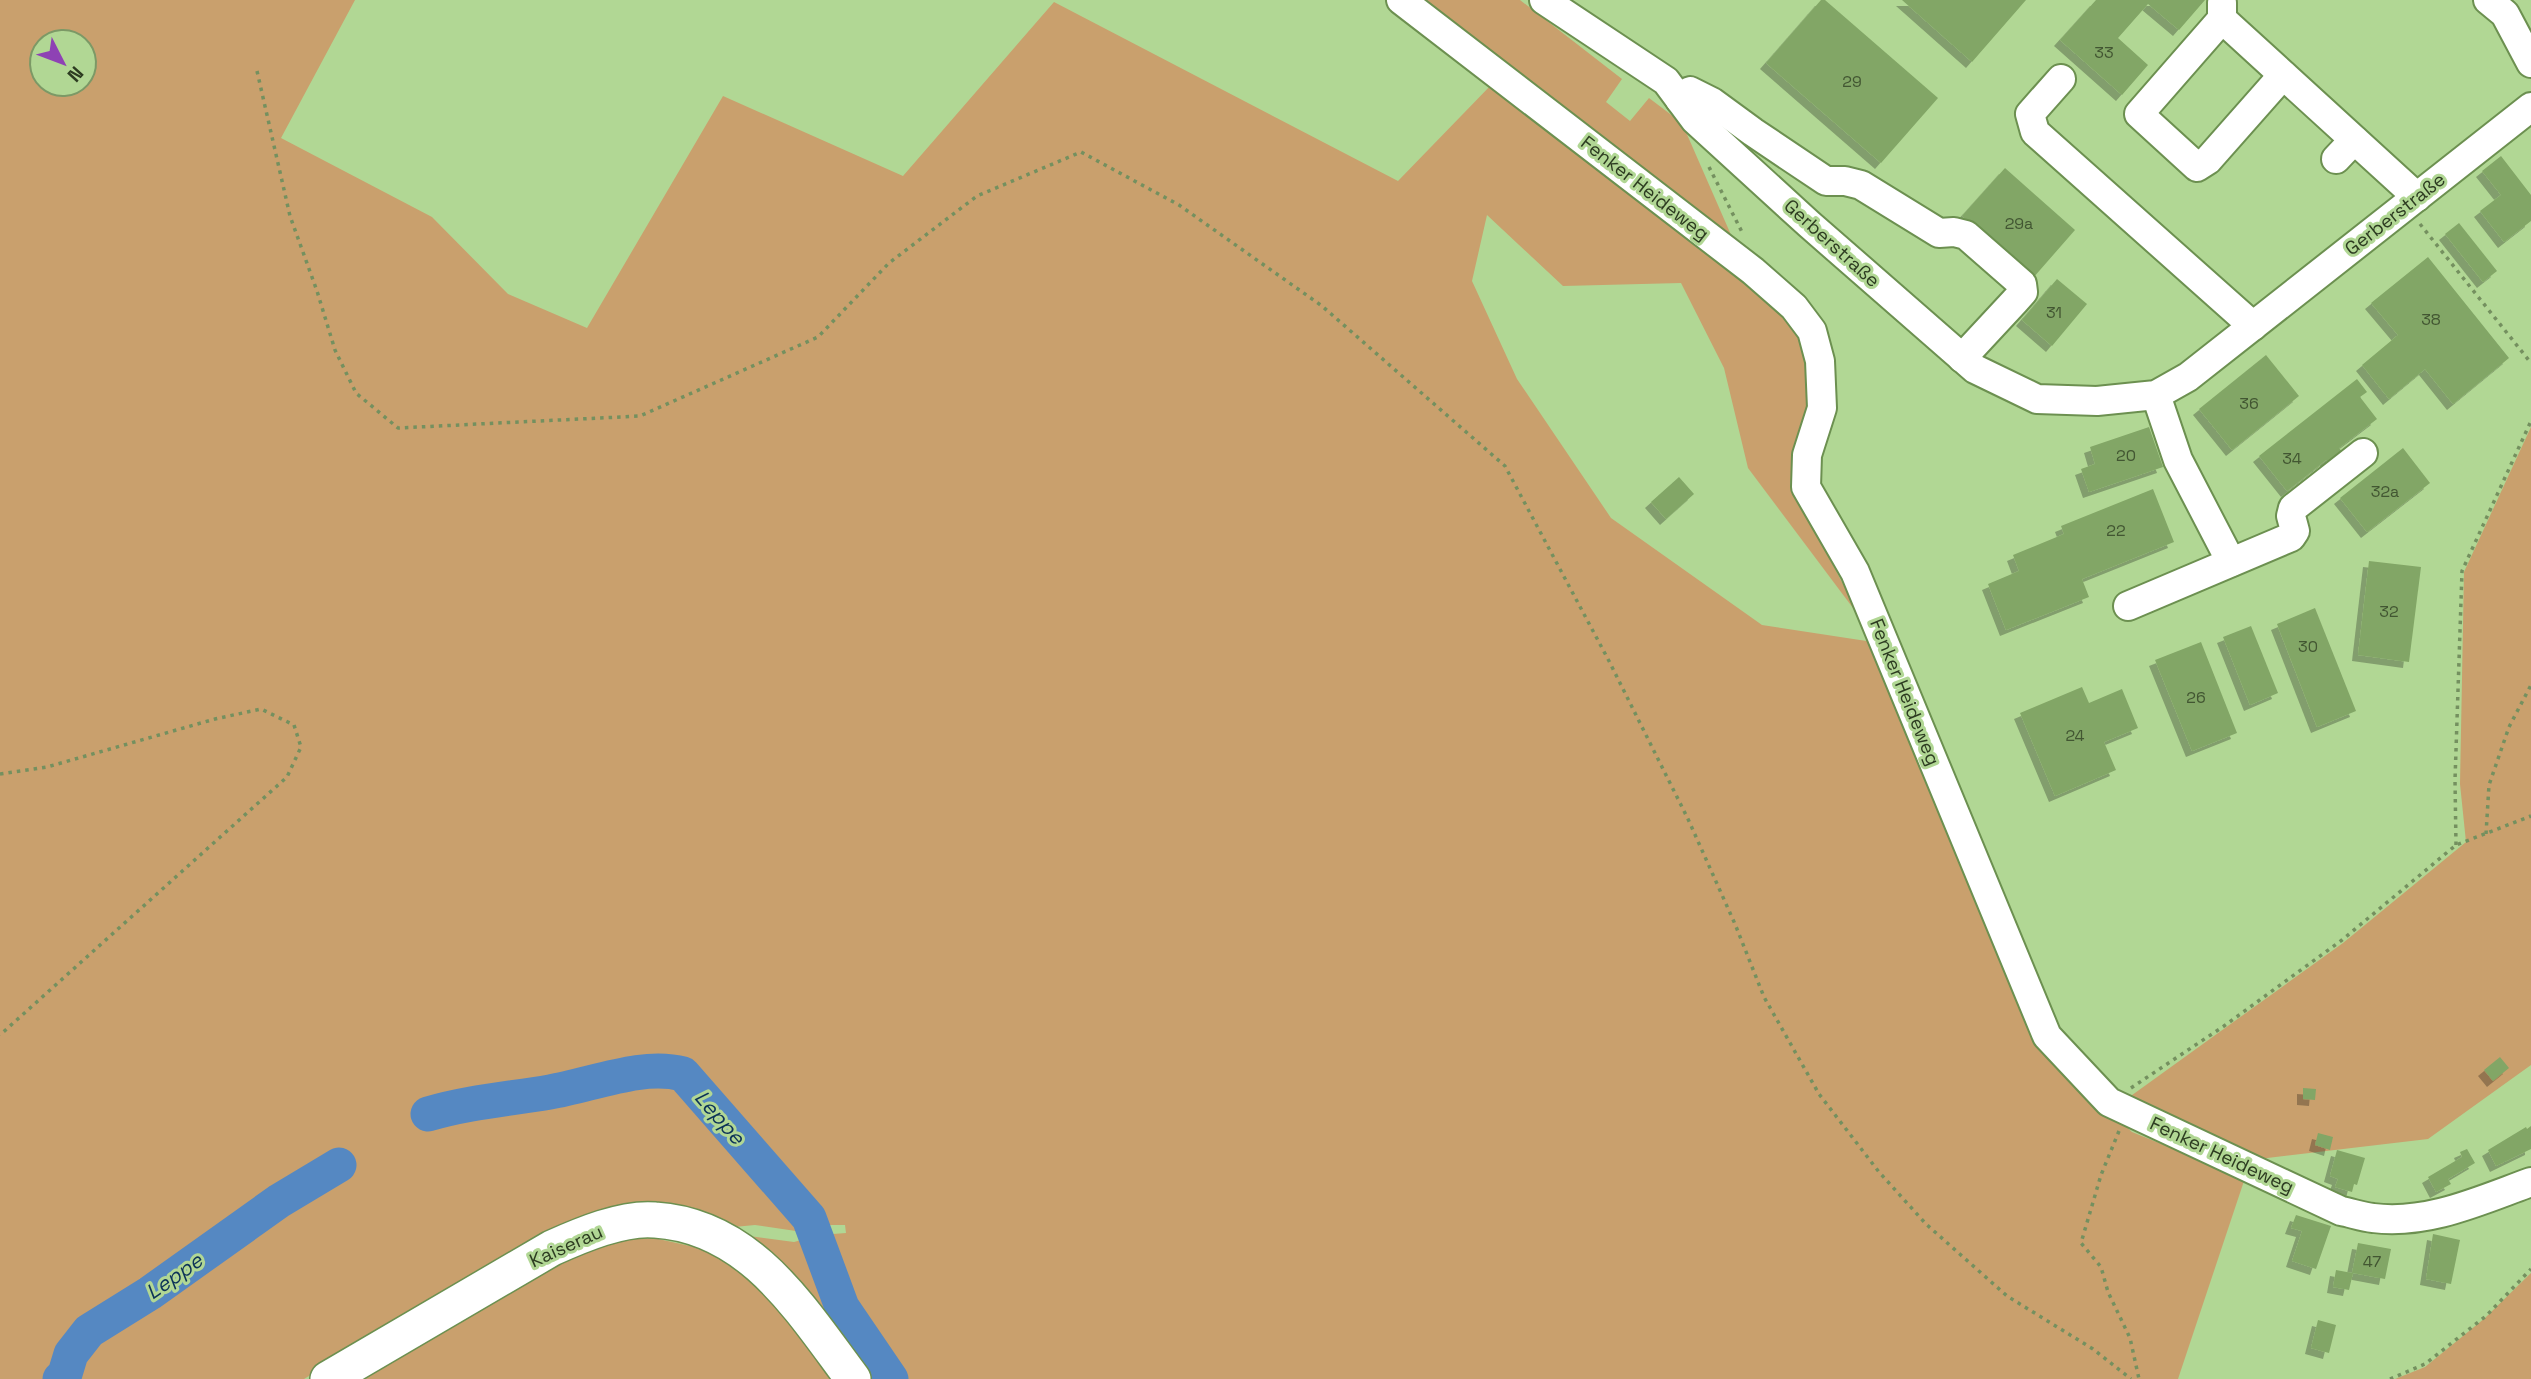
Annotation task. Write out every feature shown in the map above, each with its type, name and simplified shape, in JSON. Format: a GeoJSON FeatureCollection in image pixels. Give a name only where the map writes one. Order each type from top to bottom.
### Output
{"type":"FeatureCollection","features":[{"type":"Feature","properties":{"kind":"main road","name":"Kaiserau"},"geometry":{"type":"LineString","coordinates":[[328,1379],[552,1248],[584,1233],[654,1219],[701,1230],[743,1250],[773,1277],[853,1379]]}},
{"type":"Feature","properties":{"kind":"street","name":"Fenker Heideweg"},"geometry":{"type":"LineString","coordinates":[[1401,0],[1753,271],[1794,307],[1812,331],[1820,361],[1822,408],[1807,455],[1806,487],[1855,572],[2047,1036],[2115,1105],[2341,1211],[2373,1219],[2411,1219],[2452,1211],[2531,1182]]}},
{"type":"Feature","properties":{"kind":"street"},"geometry":{"type":"LineString","coordinates":[[2488,0],[2505,15],[2531,63]]}},
{"type":"Feature","properties":{"kind":"street","name":"Gerberstraße"},"geometry":{"type":"LineString","coordinates":[[1561,5],[1666,81],[1695,120],[1975,369],[2037,399],[2097,401],[2156,395],[2188,377],[2531,107]]}},
{"type":"Feature","properties":{"kind":"street"},"geometry":{"type":"LineString","coordinates":[[2284,75],[2208,160],[2197,167],[2139,114],[2222,9],[2284,75],[2345,150],[2411,202]]}},
{"type":"Feature","properties":{"kind":"street"},"geometry":{"type":"LineString","coordinates":[[2061,79],[2029,114],[2035,132],[2253,326]]}},
{"type":"Feature","properties":{"kind":"street"},"geometry":{"type":"LineString","coordinates":[[1680,100],[1690,91],[1712,102],[1826,181],[1845,181],[1861,185],[1939,233],[1954,232],[1966,235],[2022,285],[2023,292],[1962,358]]}},
{"type":"Feature","properties":{"kind":"street"},"geometry":{"type":"LineString","coordinates":[[2156,395],[2178,460],[2231,562]]}},
{"type":"Feature","properties":{"kind":"street"},"geometry":{"type":"LineString","coordinates":[[2128,606],[2283,543],[2295,531],[2291,516],[2293,508],[2363,453]]}},
{"type":"Feature","properties":{"kind":"path"},"geometry":{"type":"LineString","coordinates":[[257,71],[290,216],[335,350],[356,393],[398,428],[640,416],[818,337],[889,263],[977,196],[1081,152],[1179,205],[1322,306],[1505,466],[1609,661],[1688,819],[1735,924],[1763,997],[1819,1094],[1879,1172],[1926,1224],[2007,1296],[2093,1349],[2131,1379]]}},
{"type":"Feature","properties":{"kind":"path"},"geometry":{"type":"LineString","coordinates":[[1707,163],[1742,232]]}},
{"type":"Feature","properties":{"kind":"path"},"geometry":{"type":"LineString","coordinates":[[2411,202],[2531,363]]}},
{"type":"Feature","properties":{"kind":"path"},"geometry":{"type":"LineString","coordinates":[[2456,845],[2455,780],[2462,571],[2531,421]]}},
{"type":"Feature","properties":{"kind":"path"},"geometry":{"type":"LineString","coordinates":[[2486,834],[2489,785],[2509,727],[2531,685]]}},
{"type":"Feature","properties":{"kind":"path"},"geometry":{"type":"LineString","coordinates":[[0,774],[47,766],[215,719],[261,709],[295,725],[302,747],[287,777],[0,1035]]}},
{"type":"Feature","properties":{"kind":"path"},"geometry":{"type":"LineString","coordinates":[[2139,1379],[2130,1338],[2108,1292],[2101,1267],[2081,1243],[2101,1175],[2122,1124],[2115,1105],[2342,940],[2456,845],[2531,816]]}},
{"type":"Feature","properties":{"kind":"path"},"geometry":{"type":"LineString","coordinates":[[2390,1379],[2425,1364],[2486,1316],[2531,1269]]}},
{"type":"Feature","properties":{"kind":"shaded area"},"geometry":{"type":"Polygon","coordinates":[[[0,0],[355,0],[281,138],[432,217],[508,294],[587,328],[723,96],[903,176],[1054,2],[1398,181],[1494,82],[1748,276],[1797,326],[1811,390],[1790,484],[1862,620],[1748,468],[1724,368],[1681,283],[1563,286],[1487,215],[1472,281],[1517,379],[1611,518],[1762,625],[1873,642],[2040,1039],[2101,1104],[2132,1132],[2245,1178],[2178,1379],[867,1379],[771,1255],[749,1236],[794,1242],[820,1235],[846,1233],[845,1225],[815,1225],[796,1231],[755,1225],[734,1227],[698,1212],[420,1310],[304,1379],[0,1379],[0,0]]]}},
{"type":"Feature","properties":{"kind":"shaded area"},"geometry":{"type":"Polygon","coordinates":[[[1416,0],[1520,0],[1622,79],[1606,102],[1630,121],[1649,98],[1682,123],[1735,244],[1416,0]]]}},
{"type":"Feature","properties":{"kind":"shaded area"},"geometry":{"type":"Polygon","coordinates":[[[2531,427],[2531,1065],[2428,1139],[2259,1159],[2128,1098],[2343,943],[2466,842],[2460,784],[2464,572],[2531,427]]]}},
{"type":"Feature","properties":{"kind":"shaded area"},"geometry":{"type":"Polygon","coordinates":[[[654,1238],[708,1250],[750,1275],[835,1379],[354,1379],[574,1253],[618,1240],[654,1238]]]}},
{"type":"Feature","properties":{"kind":"shaded area"},"geometry":{"type":"Polygon","coordinates":[[[2531,1273],[2531,1379],[2395,1379],[2425,1367],[2485,1318],[2531,1273]]]}},
{"type":"Feature","properties":{"kind":"building"},"geometry":{"type":"Polygon","coordinates":[[[1821,0],[1825,0],[1938,98],[1881,163],[1766,63],[1821,0]]]}},
{"type":"Feature","properties":{"kind":"building"},"geometry":{"type":"Polygon","coordinates":[[[1902,0],[2026,0],[1972,62],[1902,0]]]}},
{"type":"Feature","properties":{"kind":"building"},"geometry":{"type":"Polygon","coordinates":[[[2096,0],[2205,0],[2179,30],[2148,4],[2118,38],[2148,65],[2122,95],[2060,40],[2096,0]]]}},
{"type":"Feature","properties":{"kind":"building"},"geometry":{"type":"Polygon","coordinates":[[[2501,156],[2531,195],[2531,221],[2504,242],[2480,211],[2501,195],[2482,171],[2501,156]]]}},
{"type":"Feature","properties":{"kind":"building"},"geometry":{"type":"Polygon","coordinates":[[[2005,168],[2075,230],[2033,278],[1962,216],[2005,168]]]}},
{"type":"Feature","properties":{"kind":"building"},"geometry":{"type":"Polygon","coordinates":[[[2459,223],[2497,271],[2483,282],[2445,234],[2459,223]]]}},
{"type":"Feature","properties":{"kind":"building"},"geometry":{"type":"Polygon","coordinates":[[[2428,257],[2509,358],[2453,404],[2425,369],[2389,399],[2362,365],[2398,335],[2371,303],[2428,257]]]}},
{"type":"Feature","properties":{"kind":"building"},"geometry":{"type":"Polygon","coordinates":[[[2057,279],[2087,304],[2052,346],[2022,320],[2057,279]]]}},
{"type":"Feature","properties":{"kind":"building"},"geometry":{"type":"Polygon","coordinates":[[[2266,355],[2299,396],[2232,450],[2199,409],[2266,355]]]}},
{"type":"Feature","properties":{"kind":"building"},"geometry":{"type":"Polygon","coordinates":[[[2357,379],[2367,392],[2360,397],[2377,419],[2339,448],[2346,457],[2332,468],[2326,460],[2287,491],[2259,456],[2357,379]]]}},
{"type":"Feature","properties":{"kind":"building"},"geometry":{"type":"Polygon","coordinates":[[[2149,427],[2163,467],[2089,492],[2081,469],[2095,464],[2090,447],[2149,427]]]}},
{"type":"Feature","properties":{"kind":"building"},"geometry":{"type":"Polygon","coordinates":[[[2403,448],[2430,483],[2367,532],[2340,498],[2403,448]]]}},
{"type":"Feature","properties":{"kind":"building"},"geometry":{"type":"Polygon","coordinates":[[[1679,477],[1694,494],[1666,519],[1651,502],[1679,477]]]}},
{"type":"Feature","properties":{"kind":"building"},"geometry":{"type":"Polygon","coordinates":[[[2153,489],[2174,542],[2082,579],[2089,597],[2006,630],[1988,584],[2019,571],[2013,555],[2064,534],[2061,526],[2153,489]]]}},
{"type":"Feature","properties":{"kind":"building"},"geometry":{"type":"Polygon","coordinates":[[[2369,561],[2421,567],[2409,662],[2358,655],[2369,561]]]}},
{"type":"Feature","properties":{"kind":"building"},"geometry":{"type":"Polygon","coordinates":[[[2315,608],[2356,711],[2317,727],[2277,624],[2315,608]]]}},
{"type":"Feature","properties":{"kind":"building"},"geometry":{"type":"Polygon","coordinates":[[[2251,626],[2278,693],[2250,705],[2223,637],[2251,626]]]}},
{"type":"Feature","properties":{"kind":"building"},"geometry":{"type":"Polygon","coordinates":[[[2201,642],[2237,733],[2192,751],[2155,660],[2201,642]]]}},
{"type":"Feature","properties":{"kind":"building"},"geometry":{"type":"Polygon","coordinates":[[[2082,687],[2089,703],[2122,689],[2138,728],[2104,742],[2116,770],[2055,796],[2020,713],[2082,687]]]}},
{"type":"Feature","properties":{"kind":"building"},"geometry":{"type":"Polygon","coordinates":[[[2500,1057],[2509,1068],[2493,1081],[2484,1070],[2500,1057]]]}},
{"type":"Feature","properties":{"kind":"building"},"geometry":{"type":"Polygon","coordinates":[[[2303,1088],[2316,1089],[2315,1100],[2303,1099],[2303,1088]]]}},
{"type":"Feature","properties":{"kind":"building"},"geometry":{"type":"Polygon","coordinates":[[[2531,1126],[2531,1149],[2496,1166],[2488,1150],[2531,1126]]]}},
{"type":"Feature","properties":{"kind":"building"},"geometry":{"type":"Polygon","coordinates":[[[2318,1133],[2333,1137],[2330,1150],[2315,1145],[2318,1133]]]}},
{"type":"Feature","properties":{"kind":"building"},"geometry":{"type":"Polygon","coordinates":[[[2467,1149],[2475,1163],[2448,1179],[2451,1184],[2436,1192],[2428,1177],[2462,1157],[2460,1152],[2467,1149]]]}},
{"type":"Feature","properties":{"kind":"building"},"geometry":{"type":"Polygon","coordinates":[[[2337,1150],[2365,1158],[2357,1185],[2354,1184],[2352,1192],[2335,1187],[2338,1179],[2330,1176],[2337,1150]]]}},
{"type":"Feature","properties":{"kind":"building"},"geometry":{"type":"Polygon","coordinates":[[[2296,1215],[2331,1226],[2316,1269],[2292,1261],[2302,1231],[2291,1228],[2296,1215]]]}},
{"type":"Feature","properties":{"kind":"building"},"geometry":{"type":"Polygon","coordinates":[[[2433,1234],[2460,1240],[2451,1284],[2426,1279],[2433,1234]]]}},
{"type":"Feature","properties":{"kind":"building"},"geometry":{"type":"Polygon","coordinates":[[[2358,1243],[2391,1249],[2385,1279],[2353,1273],[2349,1290],[2333,1287],[2336,1270],[2352,1273],[2358,1243]]]}},
{"type":"Feature","properties":{"kind":"building"},"geometry":{"type":"Polygon","coordinates":[[[2318,1320],[2336,1325],[2329,1353],[2311,1348],[2318,1320]]]}},
{"type":"Feature","properties":{"kind":"waterway","name":"Leppe"},"geometry":{"type":"LineString","coordinates":[[428,1114],[566,1089],[634,1073],[667,1071],[683,1074],[809,1218],[842,1307],[891,1379]]}},
{"type":"Feature","properties":{"kind":"waterway","name":"Leppe"},"geometry":{"type":"LineString","coordinates":[[60,1379],[64,1377],[71,1354],[89,1331],[150,1293],[279,1201],[339,1165]]}}]}
